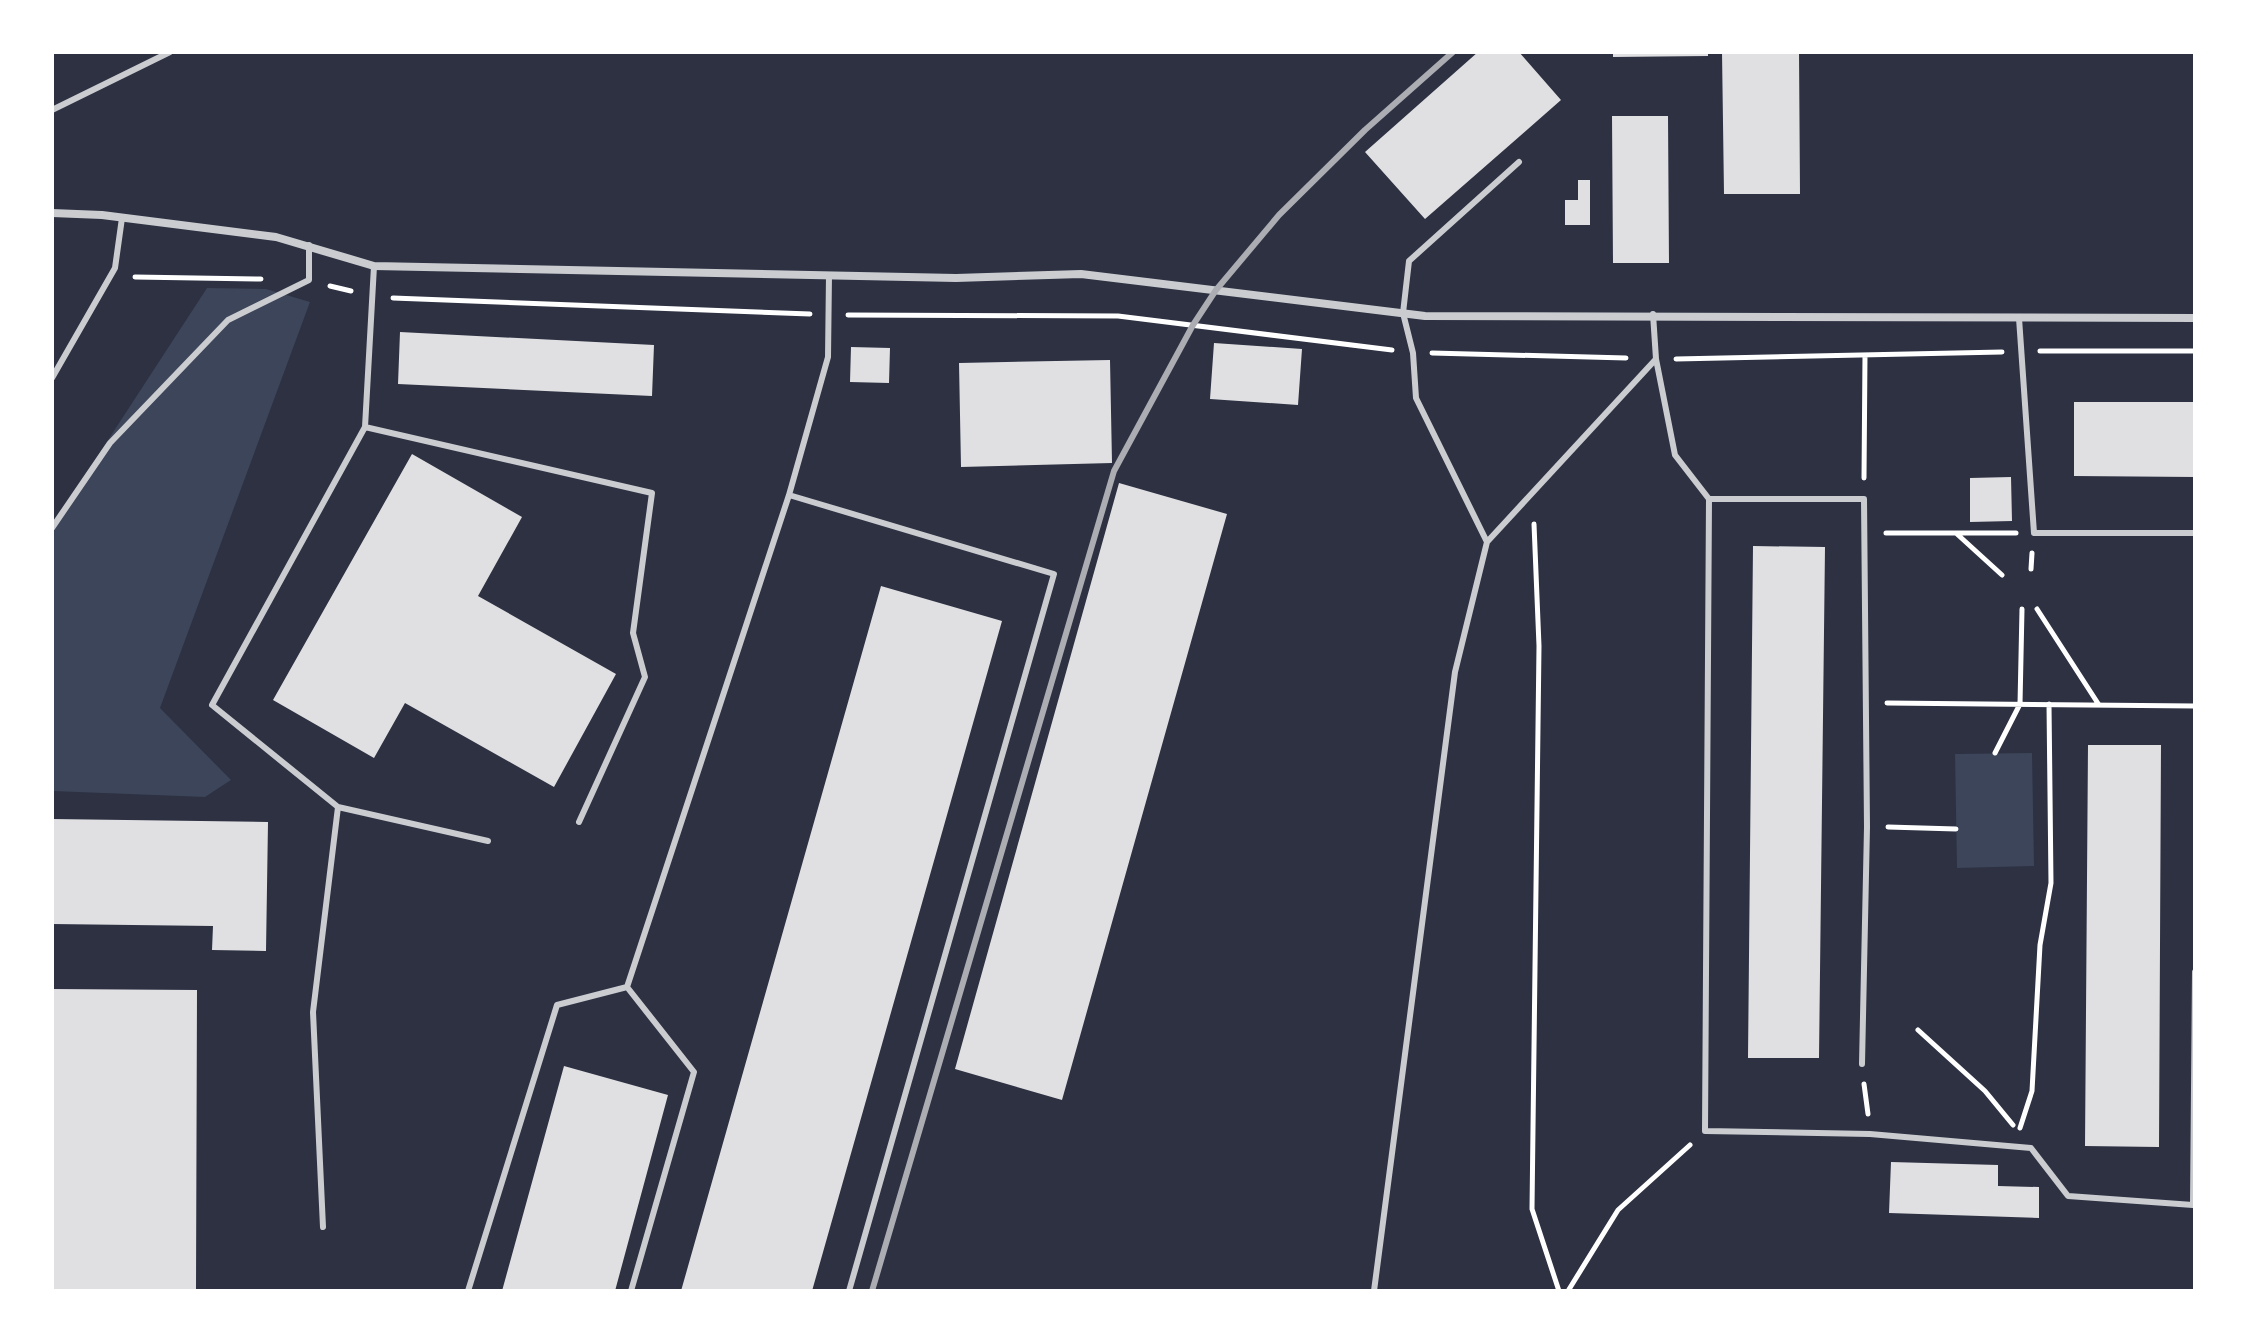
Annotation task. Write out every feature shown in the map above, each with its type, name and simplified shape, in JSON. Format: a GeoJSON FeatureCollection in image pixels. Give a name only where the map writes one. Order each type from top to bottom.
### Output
{"type":"FeatureCollection","features":[{"type":"Feature","properties":{"kind":"street"},"geometry":{"type":"LineString","coordinates":[[52,213],[122,218],[309,245],[374,266],[956,278],[1081,274],[1403,313],[2195,318]]}},
{"type":"Feature","properties":{"kind":"lane"},"geometry":{"type":"LineString","coordinates":[[52,110],[170,52]]}},
{"type":"Feature","properties":{"kind":"lane"},"geometry":{"type":"LineString","coordinates":[[1487,542],[1416,398],[1413,353],[1403,313],[1409,261],[1519,162]]}},
{"type":"Feature","properties":{"kind":"lane"},"geometry":{"type":"LineString","coordinates":[[52,378],[115,268],[122,218]]}},
{"type":"Feature","properties":{"kind":"lane"},"geometry":{"type":"LineString","coordinates":[[52,528],[110,443],[228,320],[309,280],[309,245]]}},
{"type":"Feature","properties":{"kind":"lane"},"geometry":{"type":"LineString","coordinates":[[374,266],[365,427],[212,705],[338,807],[488,841]]}},
{"type":"Feature","properties":{"kind":"lane"},"geometry":{"type":"LineString","coordinates":[[627,987],[789,495],[828,357],[829,275]]}},
{"type":"Feature","properties":{"kind":"lane"},"geometry":{"type":"LineString","coordinates":[[1652,314],[1656,359],[1675,455],[1709,499],[1705,1131],[1870,1134],[2031,1148],[2068,1196],[2193,1205],[2195,972]]}},
{"type":"Feature","properties":{"kind":"lane"},"geometry":{"type":"LineString","coordinates":[[2019,318],[2034,533],[2195,533]]}},
{"type":"Feature","properties":{"kind":"lane"},"geometry":{"type":"LineString","coordinates":[[1374,1291],[1455,672],[1487,542],[1656,359]]}},
{"type":"Feature","properties":{"kind":"lane"},"geometry":{"type":"LineString","coordinates":[[365,427],[652,493],[633,633],[645,677],[579,822]]}},
{"type":"Feature","properties":{"kind":"lane"},"geometry":{"type":"LineString","coordinates":[[789,495],[1054,574],[849,1291]]}},
{"type":"Feature","properties":{"kind":"lane"},"geometry":{"type":"LineString","coordinates":[[1709,499],[1864,499],[1867,827],[1862,1064]]}},
{"type":"Feature","properties":{"kind":"lane"},"geometry":{"type":"LineString","coordinates":[[323,1227],[313,1012],[338,807]]}},
{"type":"Feature","properties":{"kind":"lane"},"geometry":{"type":"LineString","coordinates":[[468,1291],[557,1005],[627,987]]}},
{"type":"Feature","properties":{"kind":"lane"},"geometry":{"type":"LineString","coordinates":[[627,987],[694,1072],[631,1291]]}},
{"type":"Feature","properties":{"kind":"path"},"geometry":{"type":"LineString","coordinates":[[111,276],[263,279]]}},
{"type":"Feature","properties":{"kind":"path"},"geometry":{"type":"LineString","coordinates":[[309,280],[373,297],[827,315],[1118,316],[1413,353],[1656,359],[2019,351],[2195,351]]}},
{"type":"Feature","properties":{"kind":"path"},"geometry":{"type":"LineString","coordinates":[[1864,499],[1865,355]]}},
{"type":"Feature","properties":{"kind":"path"},"geometry":{"type":"LineString","coordinates":[[1533,491],[1539,646],[1532,1209],[1559,1291]]}},
{"type":"Feature","properties":{"kind":"path"},"geometry":{"type":"LineString","coordinates":[[1865,533],[2034,533]]}},
{"type":"Feature","properties":{"kind":"path"},"geometry":{"type":"LineString","coordinates":[[1956,533],[2002,575]]}},
{"type":"Feature","properties":{"kind":"path"},"geometry":{"type":"LineString","coordinates":[[1995,753],[2020,704],[2022,609]]}},
{"type":"Feature","properties":{"kind":"path"},"geometry":{"type":"LineString","coordinates":[[2037,609],[2099,705]]}},
{"type":"Feature","properties":{"kind":"path"},"geometry":{"type":"LineString","coordinates":[[1866,703],[2195,706]]}},
{"type":"Feature","properties":{"kind":"path"},"geometry":{"type":"LineString","coordinates":[[2018,1132],[2032,1091],[2040,945],[2051,883],[2049,704]]}},
{"type":"Feature","properties":{"kind":"path"},"geometry":{"type":"LineString","coordinates":[[1867,827],[1956,829]]}},
{"type":"Feature","properties":{"kind":"path"},"geometry":{"type":"LineString","coordinates":[[1918,1030],[1985,1091],[2031,1148]]}},
{"type":"Feature","properties":{"kind":"path"},"geometry":{"type":"LineString","coordinates":[[1862,1064],[1870,1134]]}},
{"type":"Feature","properties":{"kind":"path"},"geometry":{"type":"LineString","coordinates":[[1568,1291],[1618,1210],[1705,1131]]}},
{"type":"Feature","properties":{"kind":"shaded area"},"geometry":{"type":"Polygon","coordinates":[[[207,288],[266,289],[310,302],[160,708],[231,780],[205,797],[52,791],[52,526],[207,288]]]}},
{"type":"Feature","properties":{"kind":"shaded area"},"geometry":{"type":"Polygon","coordinates":[[[2032,753],[2034,866],[1957,868],[1955,754],[2032,753]]]}},
{"type":"Feature","properties":{"kind":"building"},"geometry":{"type":"Polygon","coordinates":[[[1478,52],[1519,52],[1561,100],[1425,219],[1365,152],[1478,52]]]}},
{"type":"Feature","properties":{"kind":"building"},"geometry":{"type":"Polygon","coordinates":[[[1613,52],[1708,52],[1708,56],[1613,57],[1613,52]]]}},
{"type":"Feature","properties":{"kind":"building"},"geometry":{"type":"Polygon","coordinates":[[[1722,52],[1799,52],[1800,194],[1724,194],[1722,52]]]}},
{"type":"Feature","properties":{"kind":"building"},"geometry":{"type":"Polygon","coordinates":[[[1612,116],[1668,116],[1669,263],[1613,263],[1612,116]]]}},
{"type":"Feature","properties":{"kind":"building"},"geometry":{"type":"Polygon","coordinates":[[[1578,180],[1590,180],[1590,225],[1565,225],[1565,200],[1578,200],[1578,180]]]}},
{"type":"Feature","properties":{"kind":"building"},"geometry":{"type":"Polygon","coordinates":[[[400,332],[654,345],[652,396],[398,384],[400,332]]]}},
{"type":"Feature","properties":{"kind":"building"},"geometry":{"type":"Polygon","coordinates":[[[1214,343],[1302,349],[1298,405],[1210,399],[1214,343]]]}},
{"type":"Feature","properties":{"kind":"building"},"geometry":{"type":"Polygon","coordinates":[[[851,347],[890,348],[889,383],[850,382],[851,347]]]}},
{"type":"Feature","properties":{"kind":"building"},"geometry":{"type":"Polygon","coordinates":[[[1110,360],[1112,463],[961,467],[959,363],[1110,360]]]}},
{"type":"Feature","properties":{"kind":"building"},"geometry":{"type":"Polygon","coordinates":[[[2074,402],[2195,402],[2195,477],[2074,476],[2074,402]]]}},
{"type":"Feature","properties":{"kind":"building"},"geometry":{"type":"Polygon","coordinates":[[[412,454],[522,517],[478,596],[616,674],[554,787],[405,703],[374,758],[273,700],[412,454]]]}},
{"type":"Feature","properties":{"kind":"building"},"geometry":{"type":"Polygon","coordinates":[[[2011,477],[2012,521],[1970,522],[1970,478],[2011,477]]]}},
{"type":"Feature","properties":{"kind":"building"},"geometry":{"type":"Polygon","coordinates":[[[1119,483],[1227,514],[1062,1100],[955,1069],[1119,483]]]}},
{"type":"Feature","properties":{"kind":"building"},"geometry":{"type":"Polygon","coordinates":[[[1753,546],[1825,547],[1819,1058],[1748,1058],[1753,546]]]}},
{"type":"Feature","properties":{"kind":"building"},"geometry":{"type":"Polygon","coordinates":[[[881,586],[1002,621],[812,1291],[681,1291],[881,586]]]}},
{"type":"Feature","properties":{"kind":"building"},"geometry":{"type":"Polygon","coordinates":[[[2088,745],[2161,745],[2159,1147],[2085,1146],[2088,745]]]}},
{"type":"Feature","properties":{"kind":"building"},"geometry":{"type":"Polygon","coordinates":[[[52,819],[268,822],[266,951],[212,950],[213,926],[52,924],[52,819]]]}},
{"type":"Feature","properties":{"kind":"building"},"geometry":{"type":"Polygon","coordinates":[[[52,989],[197,990],[196,1291],[52,1291],[52,989]]]}},
{"type":"Feature","properties":{"kind":"building"},"geometry":{"type":"Polygon","coordinates":[[[564,1066],[668,1095],[615,1291],[502,1291],[564,1066]]]}},
{"type":"Feature","properties":{"kind":"building"},"geometry":{"type":"Polygon","coordinates":[[[1891,1162],[1998,1165],[1998,1186],[2039,1187],[2039,1218],[1889,1213],[1891,1162]]]}},
{"type":"Feature","properties":{"kind":"railway"},"geometry":{"type":"LineString","coordinates":[[872,1291],[1114,471],[1193,325],[1216,290],[1279,215],[1365,130],[1453,52]]}}]}
